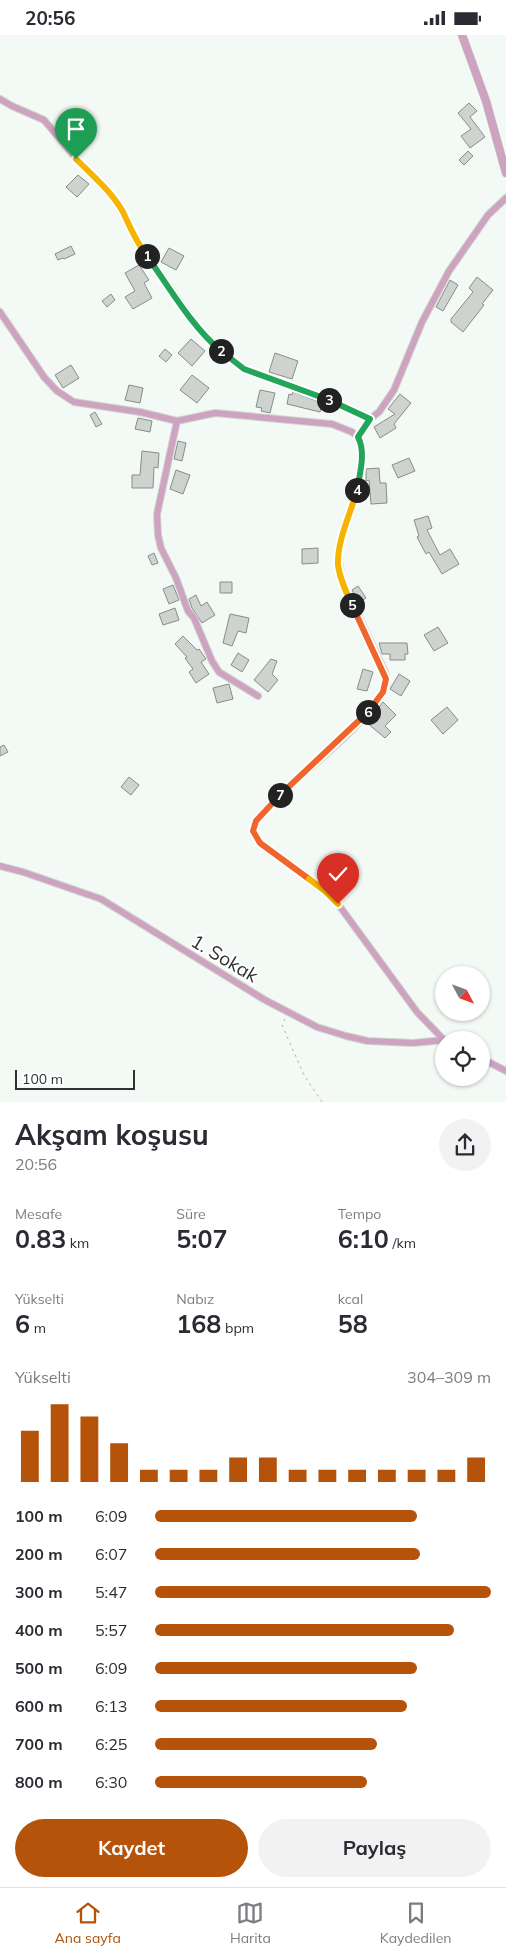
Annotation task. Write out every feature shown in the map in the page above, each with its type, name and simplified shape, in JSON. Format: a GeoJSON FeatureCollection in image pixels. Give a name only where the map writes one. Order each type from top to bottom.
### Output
{"type":"FeatureCollection","features":[{"type":"Feature","properties":{"kind":"street"},"geometry":{"type":"LineString","coordinates":[[462,35],[486,101],[506,173]]}},
{"type":"Feature","properties":{"kind":"street"},"geometry":{"type":"LineString","coordinates":[[0,99],[12,107],[37,115],[44,120],[76,159],[114,199],[134,239],[195,323],[217,347],[244,369],[331,401],[370,419]]}},
{"type":"Feature","properties":{"kind":"street"},"geometry":{"type":"LineString","coordinates":[[358,437],[370,419],[379,411],[394,391],[422,322],[449,271],[488,215],[506,198]]}},
{"type":"Feature","properties":{"kind":"street"},"geometry":{"type":"LineString","coordinates":[[0,312],[44,377],[66,398],[82,405],[140,412],[177,421],[214,413],[332,424],[352,431],[361,441],[362,457],[358,490],[340,545],[338,566],[345,589],[385,672],[385,685],[383,692],[360,721],[272,803],[256,821],[253,831],[260,843],[325,891],[338,904],[417,1012],[435,1031]]}},
{"type":"Feature","properties":{"kind":"street"},"geometry":{"type":"LineString","coordinates":[[177,421],[158,514],[158,535],[161,548],[176,579],[188,611],[194,618],[212,661],[219,672],[258,696]]}},
{"type":"Feature","properties":{"kind":"street","name":"1. Sokak"},"geometry":{"type":"LineString","coordinates":[[0,866],[101,899],[288,1013],[332,1032],[368,1041],[413,1043],[435,1041]]}},
{"type":"Feature","properties":{"kind":"street"},"geometry":{"type":"LineString","coordinates":[[490,1063],[506,1071]]}},
{"type":"Feature","properties":{"kind":"path"},"geometry":{"type":"LineString","coordinates":[[288,1013],[282,1025],[304,1075],[322,1102]]}},
{"type":"Feature","properties":{"kind":"building"},"geometry":{"type":"Polygon","coordinates":[[[469,103],[477,111],[470,117],[485,137],[470,148],[461,136],[471,129],[458,113],[469,103]]]}},
{"type":"Feature","properties":{"kind":"building"},"geometry":{"type":"Polygon","coordinates":[[[468,151],[473,156],[464,165],[459,160],[468,151]]]}},
{"type":"Feature","properties":{"kind":"building"},"geometry":{"type":"Polygon","coordinates":[[[78,175],[89,184],[77,197],[66,187],[78,175]]]}},
{"type":"Feature","properties":{"kind":"building"},"geometry":{"type":"Polygon","coordinates":[[[71,246],[75,254],[58,260],[55,254],[71,246]]]}},
{"type":"Feature","properties":{"kind":"building"},"geometry":{"type":"Polygon","coordinates":[[[169,248],[184,256],[176,270],[161,262],[169,248]]]}},
{"type":"Feature","properties":{"kind":"building"},"geometry":{"type":"Polygon","coordinates":[[[139,265],[149,280],[144,283],[152,298],[133,309],[125,297],[135,291],[125,273],[139,265]]]}},
{"type":"Feature","properties":{"kind":"building"},"geometry":{"type":"Polygon","coordinates":[[[477,277],[493,290],[463,332],[451,322],[451,319],[473,292],[469,288],[477,277]]]}},
{"type":"Feature","properties":{"kind":"building"},"geometry":{"type":"Polygon","coordinates":[[[450,280],[458,285],[443,311],[436,307],[450,280]]]}},
{"type":"Feature","properties":{"kind":"building"},"geometry":{"type":"Polygon","coordinates":[[[111,294],[115,300],[107,307],[102,301],[111,294]]]}},
{"type":"Feature","properties":{"kind":"building"},"geometry":{"type":"Polygon","coordinates":[[[191,339],[205,351],[192,366],[178,353],[191,339]]]}},
{"type":"Feature","properties":{"kind":"building"},"geometry":{"type":"Polygon","coordinates":[[[165,349],[172,355],[166,362],[159,356],[165,349]]]}},
{"type":"Feature","properties":{"kind":"building"},"geometry":{"type":"Polygon","coordinates":[[[275,353],[298,361],[292,379],[269,372],[275,353]]]}},
{"type":"Feature","properties":{"kind":"building"},"geometry":{"type":"Polygon","coordinates":[[[71,365],[79,378],[63,388],[55,375],[71,365]]]}},
{"type":"Feature","properties":{"kind":"building"},"geometry":{"type":"Polygon","coordinates":[[[192,375],[209,388],[197,403],[180,390],[192,375]]]}},
{"type":"Feature","properties":{"kind":"building"},"geometry":{"type":"Polygon","coordinates":[[[129,385],[143,388],[140,403],[125,400],[129,385]]]}},
{"type":"Feature","properties":{"kind":"building"},"geometry":{"type":"Polygon","coordinates":[[[260,390],[275,393],[270,413],[261,411],[262,408],[256,407],[260,390]]]}},
{"type":"Feature","properties":{"kind":"building"},"geometry":{"type":"Polygon","coordinates":[[[293,392],[322,403],[320,412],[287,404],[289,394],[292,395],[293,392]]]}},
{"type":"Feature","properties":{"kind":"building"},"geometry":{"type":"Polygon","coordinates":[[[400,394],[411,403],[394,424],[396,428],[380,438],[374,427],[395,414],[388,409],[400,394]]]}},
{"type":"Feature","properties":{"kind":"building"},"geometry":{"type":"Polygon","coordinates":[[[95,412],[102,424],[96,427],[90,415],[95,412]]]}},
{"type":"Feature","properties":{"kind":"building"},"geometry":{"type":"Polygon","coordinates":[[[138,418],[152,421],[150,432],[135,429],[138,418]]]}},
{"type":"Feature","properties":{"kind":"building"},"geometry":{"type":"Polygon","coordinates":[[[178,441],[186,443],[182,461],[174,459],[178,441]]]}},
{"type":"Feature","properties":{"kind":"building"},"geometry":{"type":"Polygon","coordinates":[[[142,451],[159,453],[158,468],[154,467],[153,488],[132,488],[132,475],[140,475],[142,451]]]}},
{"type":"Feature","properties":{"kind":"building"},"geometry":{"type":"Polygon","coordinates":[[[409,458],[415,471],[398,478],[392,465],[409,458]]]}},
{"type":"Feature","properties":{"kind":"building"},"geometry":{"type":"Polygon","coordinates":[[[379,468],[380,483],[386,483],[387,503],[371,504],[369,480],[366,481],[366,469],[379,468]]]}},
{"type":"Feature","properties":{"kind":"building"},"geometry":{"type":"Polygon","coordinates":[[[176,470],[190,475],[183,494],[170,489],[176,470]]]}},
{"type":"Feature","properties":{"kind":"building"},"geometry":{"type":"Polygon","coordinates":[[[428,516],[432,528],[427,530],[440,555],[450,549],[459,564],[442,574],[429,552],[426,554],[417,537],[419,536],[414,520],[428,516]]]}},
{"type":"Feature","properties":{"kind":"building"},"geometry":{"type":"Polygon","coordinates":[[[318,548],[318,563],[302,564],[302,549],[318,548]]]}},
{"type":"Feature","properties":{"kind":"building"},"geometry":{"type":"Polygon","coordinates":[[[154,553],[158,563],[152,565],[148,556],[154,553]]]}},
{"type":"Feature","properties":{"kind":"building"},"geometry":{"type":"Polygon","coordinates":[[[220,582],[232,582],[232,593],[220,593],[220,582]]]}},
{"type":"Feature","properties":{"kind":"building"},"geometry":{"type":"Polygon","coordinates":[[[173,585],[179,600],[169,604],[163,589],[173,585]]]}},
{"type":"Feature","properties":{"kind":"building"},"geometry":{"type":"Polygon","coordinates":[[[358,586],[366,598],[358,603],[352,590],[358,586]]]}},
{"type":"Feature","properties":{"kind":"building"},"geometry":{"type":"Polygon","coordinates":[[[196,595],[201,606],[207,602],[215,615],[202,623],[192,608],[189,599],[196,595]]]}},
{"type":"Feature","properties":{"kind":"building"},"geometry":{"type":"Polygon","coordinates":[[[175,608],[179,620],[163,625],[159,614],[175,608]]]}},
{"type":"Feature","properties":{"kind":"building"},"geometry":{"type":"Polygon","coordinates":[[[230,614],[249,618],[246,633],[238,631],[232,646],[223,643],[230,614]]]}},
{"type":"Feature","properties":{"kind":"building"},"geometry":{"type":"Polygon","coordinates":[[[438,627],[448,643],[434,651],[424,635],[438,627]]]}},
{"type":"Feature","properties":{"kind":"building"},"geometry":{"type":"Polygon","coordinates":[[[183,636],[197,650],[199,649],[206,659],[201,662],[209,674],[196,683],[189,672],[193,669],[185,658],[187,657],[175,644],[183,636]]]}},
{"type":"Feature","properties":{"kind":"building"},"geometry":{"type":"Polygon","coordinates":[[[379,643],[407,643],[408,654],[405,654],[405,660],[390,660],[390,654],[382,654],[379,643]]]}},
{"type":"Feature","properties":{"kind":"building"},"geometry":{"type":"Polygon","coordinates":[[[238,653],[249,660],[242,672],[231,665],[238,653]]]}},
{"type":"Feature","properties":{"kind":"building"},"geometry":{"type":"Polygon","coordinates":[[[271,659],[277,661],[272,674],[278,680],[268,692],[254,680],[271,659]]]}},
{"type":"Feature","properties":{"kind":"building"},"geometry":{"type":"Polygon","coordinates":[[[363,669],[373,672],[367,691],[357,689],[363,669]]]}},
{"type":"Feature","properties":{"kind":"building"},"geometry":{"type":"Polygon","coordinates":[[[399,674],[410,681],[401,696],[390,689],[399,674]]]}},
{"type":"Feature","properties":{"kind":"building"},"geometry":{"type":"Polygon","coordinates":[[[229,684],[233,699],[217,703],[213,688],[229,684]]]}},
{"type":"Feature","properties":{"kind":"building"},"geometry":{"type":"Polygon","coordinates":[[[383,702],[396,715],[385,726],[391,732],[385,738],[367,723],[383,702]]]}},
{"type":"Feature","properties":{"kind":"building"},"geometry":{"type":"Polygon","coordinates":[[[447,707],[458,720],[443,734],[431,720],[447,707]]]}},
{"type":"Feature","properties":{"kind":"building"},"geometry":{"type":"Polygon","coordinates":[[[4,745],[8,752],[0,756],[0,747],[4,745]]]}},
{"type":"Feature","properties":{"kind":"building"},"geometry":{"type":"Polygon","coordinates":[[[129,777],[139,785],[131,795],[121,787],[129,777]]]}},
{"type":"Feature","properties":{"kind":"route"},"geometry":{"type":"LineString","coordinates":[[76,159],[114,199],[134,239],[195,323],[217,347],[244,369],[331,401],[370,419],[358,437],[361,441],[362,457],[358,490],[340,545],[338,566],[342,581],[360,622],[385,672],[385,685],[375,704],[360,721],[272,803],[256,821],[253,831],[260,843],[325,891],[338,904]]}}]}
